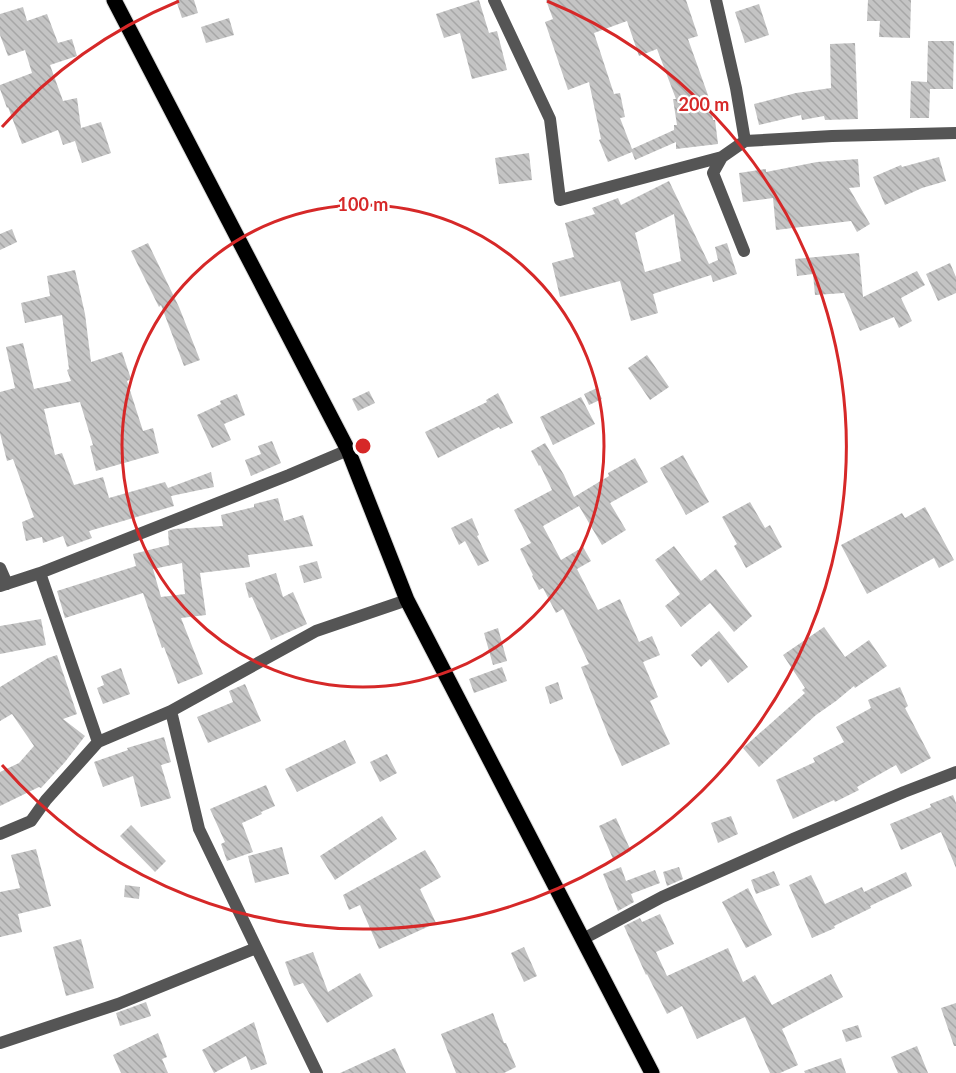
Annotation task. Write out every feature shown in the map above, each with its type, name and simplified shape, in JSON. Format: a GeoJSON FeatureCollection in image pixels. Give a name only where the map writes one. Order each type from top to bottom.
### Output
{"type":"FeatureCollection","features":[{"type":"Feature","properties":{"kind":"main road"},"geometry":{"type":"LineString","coordinates":[[114,0],[348,450],[407,600],[652,1073]]}},
{"type":"Feature","properties":{"kind":"street"},"geometry":{"type":"LineString","coordinates":[[494,0],[550,118],[560,200],[722,157],[745,141],[956,133]]}},
{"type":"Feature","properties":{"kind":"street"},"geometry":{"type":"LineString","coordinates":[[716,0],[736,88],[745,141]]}},
{"type":"Feature","properties":{"kind":"street"},"geometry":{"type":"LineString","coordinates":[[722,157],[713,173],[744,251]]}},
{"type":"Feature","properties":{"kind":"street"},"geometry":{"type":"LineString","coordinates":[[0,568],[3,585],[40,573],[348,450]]}},
{"type":"Feature","properties":{"kind":"street"},"geometry":{"type":"LineString","coordinates":[[40,573],[98,742]]}},
{"type":"Feature","properties":{"kind":"street"},"geometry":{"type":"LineString","coordinates":[[0,834],[31,821],[46,800],[98,742],[171,711],[316,631],[407,600]]}},
{"type":"Feature","properties":{"kind":"street"},"geometry":{"type":"LineString","coordinates":[[171,711],[199,829],[317,1073]]}},
{"type":"Feature","properties":{"kind":"street"},"geometry":{"type":"LineString","coordinates":[[583,939],[662,897],[793,839],[956,772]]}},
{"type":"Feature","properties":{"kind":"street"},"geometry":{"type":"LineString","coordinates":[[0,1043],[118,1004],[256,948]]}},
{"type":"Feature","properties":{"kind":"building"},"geometry":{"type":"Polygon","coordinates":[[[176,0],[194,0],[198,13],[182,18],[176,0]]]}},
{"type":"Feature","properties":{"kind":"building"},"geometry":{"type":"Polygon","coordinates":[[[479,0],[489,33],[497,31],[507,70],[472,79],[460,33],[444,38],[436,14],[479,0]]]}},
{"type":"Feature","properties":{"kind":"building"},"geometry":{"type":"Polygon","coordinates":[[[546,0],[686,0],[698,36],[688,39],[709,98],[718,144],[676,149],[676,142],[635,160],[632,152],[608,162],[599,140],[601,139],[589,82],[568,90],[545,22],[553,19],[546,0]],[[627,21],[594,33],[614,94],[620,93],[625,117],[620,118],[632,149],[674,130],[674,125],[677,125],[673,99],[676,99],[657,49],[639,56],[627,21]]]}},
{"type":"Feature","properties":{"kind":"building"},"geometry":{"type":"Polygon","coordinates":[[[868,0],[911,0],[910,38],[879,37],[880,21],[867,21],[868,0]]]}},
{"type":"Feature","properties":{"kind":"building"},"geometry":{"type":"Polygon","coordinates":[[[759,4],[769,35],[745,43],[735,12],[759,4]]]}},
{"type":"Feature","properties":{"kind":"building"},"geometry":{"type":"Polygon","coordinates":[[[23,7],[27,21],[47,14],[58,43],[72,39],[77,56],[50,65],[63,101],[77,98],[81,128],[101,122],[111,153],[82,163],[75,141],[63,145],[58,130],[22,144],[0,85],[32,73],[25,50],[8,56],[0,35],[0,14],[23,7]]]}},
{"type":"Feature","properties":{"kind":"building"},"geometry":{"type":"Polygon","coordinates":[[[229,18],[234,35],[206,43],[201,27],[229,18]]]}},
{"type":"Feature","properties":{"kind":"building"},"geometry":{"type":"Polygon","coordinates":[[[928,41],[954,41],[953,89],[930,89],[929,118],[910,118],[911,81],[927,82],[928,41]]]}},
{"type":"Feature","properties":{"kind":"building"},"geometry":{"type":"Polygon","coordinates":[[[855,43],[858,119],[825,120],[824,116],[802,120],[801,115],[759,125],[754,104],[796,93],[831,88],[830,44],[855,43]]]}},
{"type":"Feature","properties":{"kind":"building"},"geometry":{"type":"Polygon","coordinates":[[[529,153],[532,180],[499,184],[495,158],[529,153]]]}},
{"type":"Feature","properties":{"kind":"building"},"geometry":{"type":"Polygon","coordinates":[[[939,157],[946,181],[922,188],[885,205],[873,177],[901,165],[902,167],[939,157]]]}},
{"type":"Feature","properties":{"kind":"building"},"geometry":{"type":"Polygon","coordinates":[[[858,159],[860,187],[849,188],[870,224],[857,232],[851,221],[776,230],[773,198],[743,202],[739,173],[766,169],[766,172],[817,162],[858,159]]]}},
{"type":"Feature","properties":{"kind":"building"},"geometry":{"type":"Polygon","coordinates":[[[669,181],[709,264],[718,260],[715,247],[727,243],[737,274],[713,282],[711,275],[653,294],[658,313],[631,321],[620,281],[560,297],[552,263],[574,257],[565,223],[595,214],[592,208],[618,198],[621,205],[669,181]],[[674,214],[635,233],[645,272],[681,261],[674,214]]]}},
{"type":"Feature","properties":{"kind":"building"},"geometry":{"type":"Polygon","coordinates":[[[12,229],[17,242],[0,250],[0,234],[12,229]]]}},
{"type":"Feature","properties":{"kind":"building"},"geometry":{"type":"Polygon","coordinates":[[[148,243],[179,307],[200,360],[184,366],[161,305],[159,307],[131,251],[148,243]]]}},
{"type":"Feature","properties":{"kind":"building"},"geometry":{"type":"Polygon","coordinates":[[[859,253],[863,297],[917,271],[925,285],[901,298],[912,321],[899,328],[894,317],[860,331],[844,293],[815,295],[813,274],[797,276],[795,259],[859,253]]]}},
{"type":"Feature","properties":{"kind":"building"},"geometry":{"type":"Polygon","coordinates":[[[950,263],[956,277],[956,293],[938,301],[926,274],[950,263]]]}},
{"type":"Feature","properties":{"kind":"building"},"geometry":{"type":"Polygon","coordinates":[[[75,270],[85,314],[91,362],[122,352],[131,379],[127,381],[143,431],[153,428],[159,453],[96,471],[90,446],[93,445],[80,402],[44,409],[55,455],[62,453],[74,485],[103,477],[109,498],[165,482],[168,488],[211,472],[214,487],[171,496],[174,506],[89,531],[92,538],[67,547],[63,536],[43,543],[42,537],[26,541],[22,522],[34,517],[13,459],[7,461],[0,433],[0,392],[15,388],[6,347],[23,343],[34,389],[71,381],[67,370],[69,369],[62,315],[25,323],[21,303],[50,296],[47,276],[75,270]]]}},
{"type":"Feature","properties":{"kind":"building"},"geometry":{"type":"Polygon","coordinates":[[[647,355],[669,387],[650,400],[628,368],[647,355]]]}},
{"type":"Feature","properties":{"kind":"building"},"geometry":{"type":"Polygon","coordinates":[[[597,388],[602,399],[589,405],[584,394],[597,388]]]}},
{"type":"Feature","properties":{"kind":"building"},"geometry":{"type":"Polygon","coordinates":[[[369,391],[375,403],[358,411],[352,399],[369,391]]]}},
{"type":"Feature","properties":{"kind":"building"},"geometry":{"type":"Polygon","coordinates":[[[498,393],[513,423],[500,429],[499,427],[438,458],[425,432],[487,402],[486,400],[498,393]]]}},
{"type":"Feature","properties":{"kind":"building"},"geometry":{"type":"Polygon","coordinates":[[[237,394],[245,415],[224,424],[231,440],[212,448],[197,415],[237,394]]]}},
{"type":"Feature","properties":{"kind":"building"},"geometry":{"type":"Polygon","coordinates":[[[581,397],[595,424],[553,445],[540,417],[581,397]]]}},
{"type":"Feature","properties":{"kind":"building"},"geometry":{"type":"Polygon","coordinates":[[[272,441],[281,463],[251,476],[245,460],[261,454],[258,446],[272,441]]]}},
{"type":"Feature","properties":{"kind":"building"},"geometry":{"type":"Polygon","coordinates":[[[545,443],[574,497],[609,476],[608,473],[635,458],[648,482],[610,503],[626,530],[602,545],[579,506],[543,526],[561,560],[583,547],[591,561],[577,569],[598,610],[620,599],[639,642],[652,636],[660,655],[643,662],[658,697],[650,701],[670,744],[622,766],[581,667],[589,664],[563,609],[556,613],[543,588],[539,590],[520,549],[531,543],[514,510],[552,490],[531,451],[545,443]]]}},
{"type":"Feature","properties":{"kind":"building"},"geometry":{"type":"Polygon","coordinates":[[[683,455],[709,502],[686,515],[660,468],[683,455]]]}},
{"type":"Feature","properties":{"kind":"building"},"geometry":{"type":"Polygon","coordinates":[[[278,498],[284,521],[303,515],[313,546],[248,555],[250,567],[200,573],[206,615],[181,618],[203,674],[178,684],[164,647],[162,648],[143,593],[65,618],[57,591],[136,566],[133,554],[169,545],[168,531],[223,526],[221,515],[254,507],[254,504],[278,498]],[[182,563],[153,569],[161,597],[185,594],[182,563]]]}},
{"type":"Feature","properties":{"kind":"building"},"geometry":{"type":"Polygon","coordinates":[[[750,502],[765,528],[770,525],[782,547],[746,568],[734,546],[737,544],[722,517],[750,502]]]}},
{"type":"Feature","properties":{"kind":"building"},"geometry":{"type":"Polygon","coordinates":[[[925,507],[954,560],[939,568],[934,558],[867,594],[841,545],[902,513],[905,518],[925,507]]]}},
{"type":"Feature","properties":{"kind":"building"},"geometry":{"type":"Polygon","coordinates":[[[472,518],[479,535],[477,536],[489,561],[478,566],[465,541],[459,545],[451,528],[472,518]]]}},
{"type":"Feature","properties":{"kind":"building"},"geometry":{"type":"Polygon","coordinates":[[[674,546],[701,581],[716,569],[752,616],[734,632],[710,603],[681,627],[665,606],[680,594],[655,560],[674,546]]]}},
{"type":"Feature","properties":{"kind":"building"},"geometry":{"type":"Polygon","coordinates":[[[317,561],[322,578],[304,583],[299,566],[317,561]]]}},
{"type":"Feature","properties":{"kind":"building"},"geometry":{"type":"Polygon","coordinates":[[[276,573],[283,597],[293,592],[307,624],[271,640],[252,597],[249,598],[245,583],[276,573]]]}},
{"type":"Feature","properties":{"kind":"building"},"geometry":{"type":"Polygon","coordinates":[[[41,619],[46,645],[0,654],[0,626],[41,619]]]}},
{"type":"Feature","properties":{"kind":"building"},"geometry":{"type":"Polygon","coordinates":[[[824,627],[845,657],[869,640],[887,666],[855,688],[854,686],[816,715],[759,767],[743,748],[805,693],[802,690],[805,688],[783,655],[824,627]]]}},
{"type":"Feature","properties":{"kind":"building"},"geometry":{"type":"Polygon","coordinates":[[[498,628],[507,661],[493,665],[484,633],[498,628]]]}},
{"type":"Feature","properties":{"kind":"building"},"geometry":{"type":"Polygon","coordinates":[[[719,631],[748,667],[728,683],[710,659],[701,667],[691,655],[719,631]]]}},
{"type":"Feature","properties":{"kind":"building"},"geometry":{"type":"Polygon","coordinates":[[[57,655],[77,714],[63,719],[85,736],[41,788],[0,806],[0,772],[19,763],[34,746],[12,714],[0,721],[0,687],[57,655]]]}},
{"type":"Feature","properties":{"kind":"building"},"geometry":{"type":"Polygon","coordinates":[[[502,667],[507,681],[474,693],[469,679],[502,667]]]}},
{"type":"Feature","properties":{"kind":"building"},"geometry":{"type":"Polygon","coordinates":[[[121,668],[130,694],[103,704],[97,688],[104,685],[101,676],[121,668]]]}},
{"type":"Feature","properties":{"kind":"building"},"geometry":{"type":"Polygon","coordinates":[[[558,682],[563,699],[550,704],[545,687],[558,682]]]}},
{"type":"Feature","properties":{"kind":"building"},"geometry":{"type":"Polygon","coordinates":[[[245,684],[261,721],[208,743],[197,717],[233,702],[229,691],[245,684]]]}},
{"type":"Feature","properties":{"kind":"building"},"geometry":{"type":"Polygon","coordinates":[[[900,687],[908,706],[905,708],[931,758],[901,774],[896,765],[857,787],[859,790],[793,819],[776,780],[815,762],[813,758],[844,742],[836,727],[871,708],[868,700],[900,687]]]}},
{"type":"Feature","properties":{"kind":"building"},"geometry":{"type":"Polygon","coordinates":[[[164,737],[171,762],[161,765],[171,798],[141,807],[133,776],[103,787],[94,762],[128,750],[127,748],[164,737]]]}},
{"type":"Feature","properties":{"kind":"building"},"geometry":{"type":"Polygon","coordinates":[[[345,740],[356,763],[297,792],[285,769],[345,740]]]}},
{"type":"Feature","properties":{"kind":"building"},"geometry":{"type":"Polygon","coordinates":[[[387,754],[397,773],[380,782],[370,762],[387,754]]]}},
{"type":"Feature","properties":{"kind":"building"},"geometry":{"type":"Polygon","coordinates":[[[266,785],[275,806],[242,823],[253,852],[227,861],[221,844],[225,842],[210,809],[266,785]]]}},
{"type":"Feature","properties":{"kind":"building"},"geometry":{"type":"Polygon","coordinates":[[[953,795],[956,803],[956,868],[941,832],[901,850],[890,824],[953,795]]]}},
{"type":"Feature","properties":{"kind":"building"},"geometry":{"type":"Polygon","coordinates":[[[382,816],[397,839],[335,880],[320,856],[382,816]]]}},
{"type":"Feature","properties":{"kind":"building"},"geometry":{"type":"Polygon","coordinates":[[[731,816],[738,834],[718,843],[711,823],[731,816]]]}},
{"type":"Feature","properties":{"kind":"building"},"geometry":{"type":"Polygon","coordinates":[[[616,818],[631,851],[613,859],[599,826],[616,818]]]}},
{"type":"Feature","properties":{"kind":"building"},"geometry":{"type":"Polygon","coordinates":[[[131,825],[166,861],[155,872],[120,836],[131,825]]]}},
{"type":"Feature","properties":{"kind":"building"},"geometry":{"type":"Polygon","coordinates":[[[282,847],[289,874],[255,883],[248,856],[282,847]]]}},
{"type":"Feature","properties":{"kind":"building"},"geometry":{"type":"Polygon","coordinates":[[[36,849],[51,906],[18,914],[22,932],[0,937],[0,892],[20,888],[11,855],[36,849]]]}},
{"type":"Feature","properties":{"kind":"building"},"geometry":{"type":"Polygon","coordinates":[[[425,850],[441,877],[420,889],[436,923],[379,949],[360,905],[349,910],[343,895],[425,850]]]}},
{"type":"Feature","properties":{"kind":"building"},"geometry":{"type":"Polygon","coordinates":[[[621,867],[626,881],[655,870],[660,883],[631,894],[634,902],[618,911],[603,874],[621,867]]]}},
{"type":"Feature","properties":{"kind":"building"},"geometry":{"type":"Polygon","coordinates":[[[679,867],[683,879],[667,886],[663,872],[679,867]]]}},
{"type":"Feature","properties":{"kind":"building"},"geometry":{"type":"Polygon","coordinates":[[[774,871],[780,885],[756,894],[751,880],[774,871]]]}},
{"type":"Feature","properties":{"kind":"building"},"geometry":{"type":"Polygon","coordinates":[[[906,872],[912,886],[812,938],[789,885],[811,875],[825,904],[862,887],[864,892],[906,872]]]}},
{"type":"Feature","properties":{"kind":"building"},"geometry":{"type":"Polygon","coordinates":[[[125,885],[140,887],[139,899],[124,897],[125,885]]]}},
{"type":"Feature","properties":{"kind":"building"},"geometry":{"type":"Polygon","coordinates":[[[748,888],[772,935],[746,948],[722,902],[748,888]]]}},
{"type":"Feature","properties":{"kind":"building"},"geometry":{"type":"Polygon","coordinates":[[[660,914],[674,944],[656,952],[667,976],[728,948],[743,982],[755,975],[772,1005],[831,974],[843,997],[782,1029],[798,1065],[780,1073],[770,1073],[745,1017],[697,1039],[682,1006],[667,1014],[624,926],[640,918],[642,922],[660,914]]]}},
{"type":"Feature","properties":{"kind":"building"},"geometry":{"type":"Polygon","coordinates":[[[81,939],[94,988],[66,996],[53,947],[81,939]]]}},
{"type":"Feature","properties":{"kind":"building"},"geometry":{"type":"Polygon","coordinates":[[[524,947],[537,976],[524,982],[511,953],[524,947]]]}},
{"type":"Feature","properties":{"kind":"building"},"geometry":{"type":"Polygon","coordinates":[[[313,952],[328,992],[360,973],[373,996],[327,1023],[303,983],[294,986],[285,962],[313,952]]]}},
{"type":"Feature","properties":{"kind":"building"},"geometry":{"type":"Polygon","coordinates":[[[146,1002],[151,1016],[120,1026],[116,1013],[146,1002]]]}},
{"type":"Feature","properties":{"kind":"building"},"geometry":{"type":"Polygon","coordinates":[[[956,1003],[956,1046],[954,1046],[941,1008],[956,1003]]]}},
{"type":"Feature","properties":{"kind":"building"},"geometry":{"type":"Polygon","coordinates":[[[493,1013],[516,1067],[504,1073],[456,1073],[441,1034],[493,1013]]]}},
{"type":"Feature","properties":{"kind":"building"},"geometry":{"type":"Polygon","coordinates":[[[254,1022],[267,1064],[251,1070],[246,1056],[214,1073],[202,1050],[254,1022]]]}},
{"type":"Feature","properties":{"kind":"building"},"geometry":{"type":"Polygon","coordinates":[[[858,1025],[862,1037],[846,1042],[842,1030],[858,1025]]]}},
{"type":"Feature","properties":{"kind":"building"},"geometry":{"type":"Polygon","coordinates":[[[158,1033],[167,1057],[162,1059],[168,1073],[121,1073],[113,1055],[158,1033]]]}},
{"type":"Feature","properties":{"kind":"building"},"geometry":{"type":"Polygon","coordinates":[[[917,1046],[928,1073],[898,1073],[891,1057],[917,1046]]]}},
{"type":"Feature","properties":{"kind":"building"},"geometry":{"type":"Polygon","coordinates":[[[395,1048],[406,1073],[340,1073],[395,1048]]]}},
{"type":"Feature","properties":{"kind":"building"},"geometry":{"type":"Polygon","coordinates":[[[841,1058],[846,1073],[805,1073],[804,1071],[841,1058]]]}}]}
